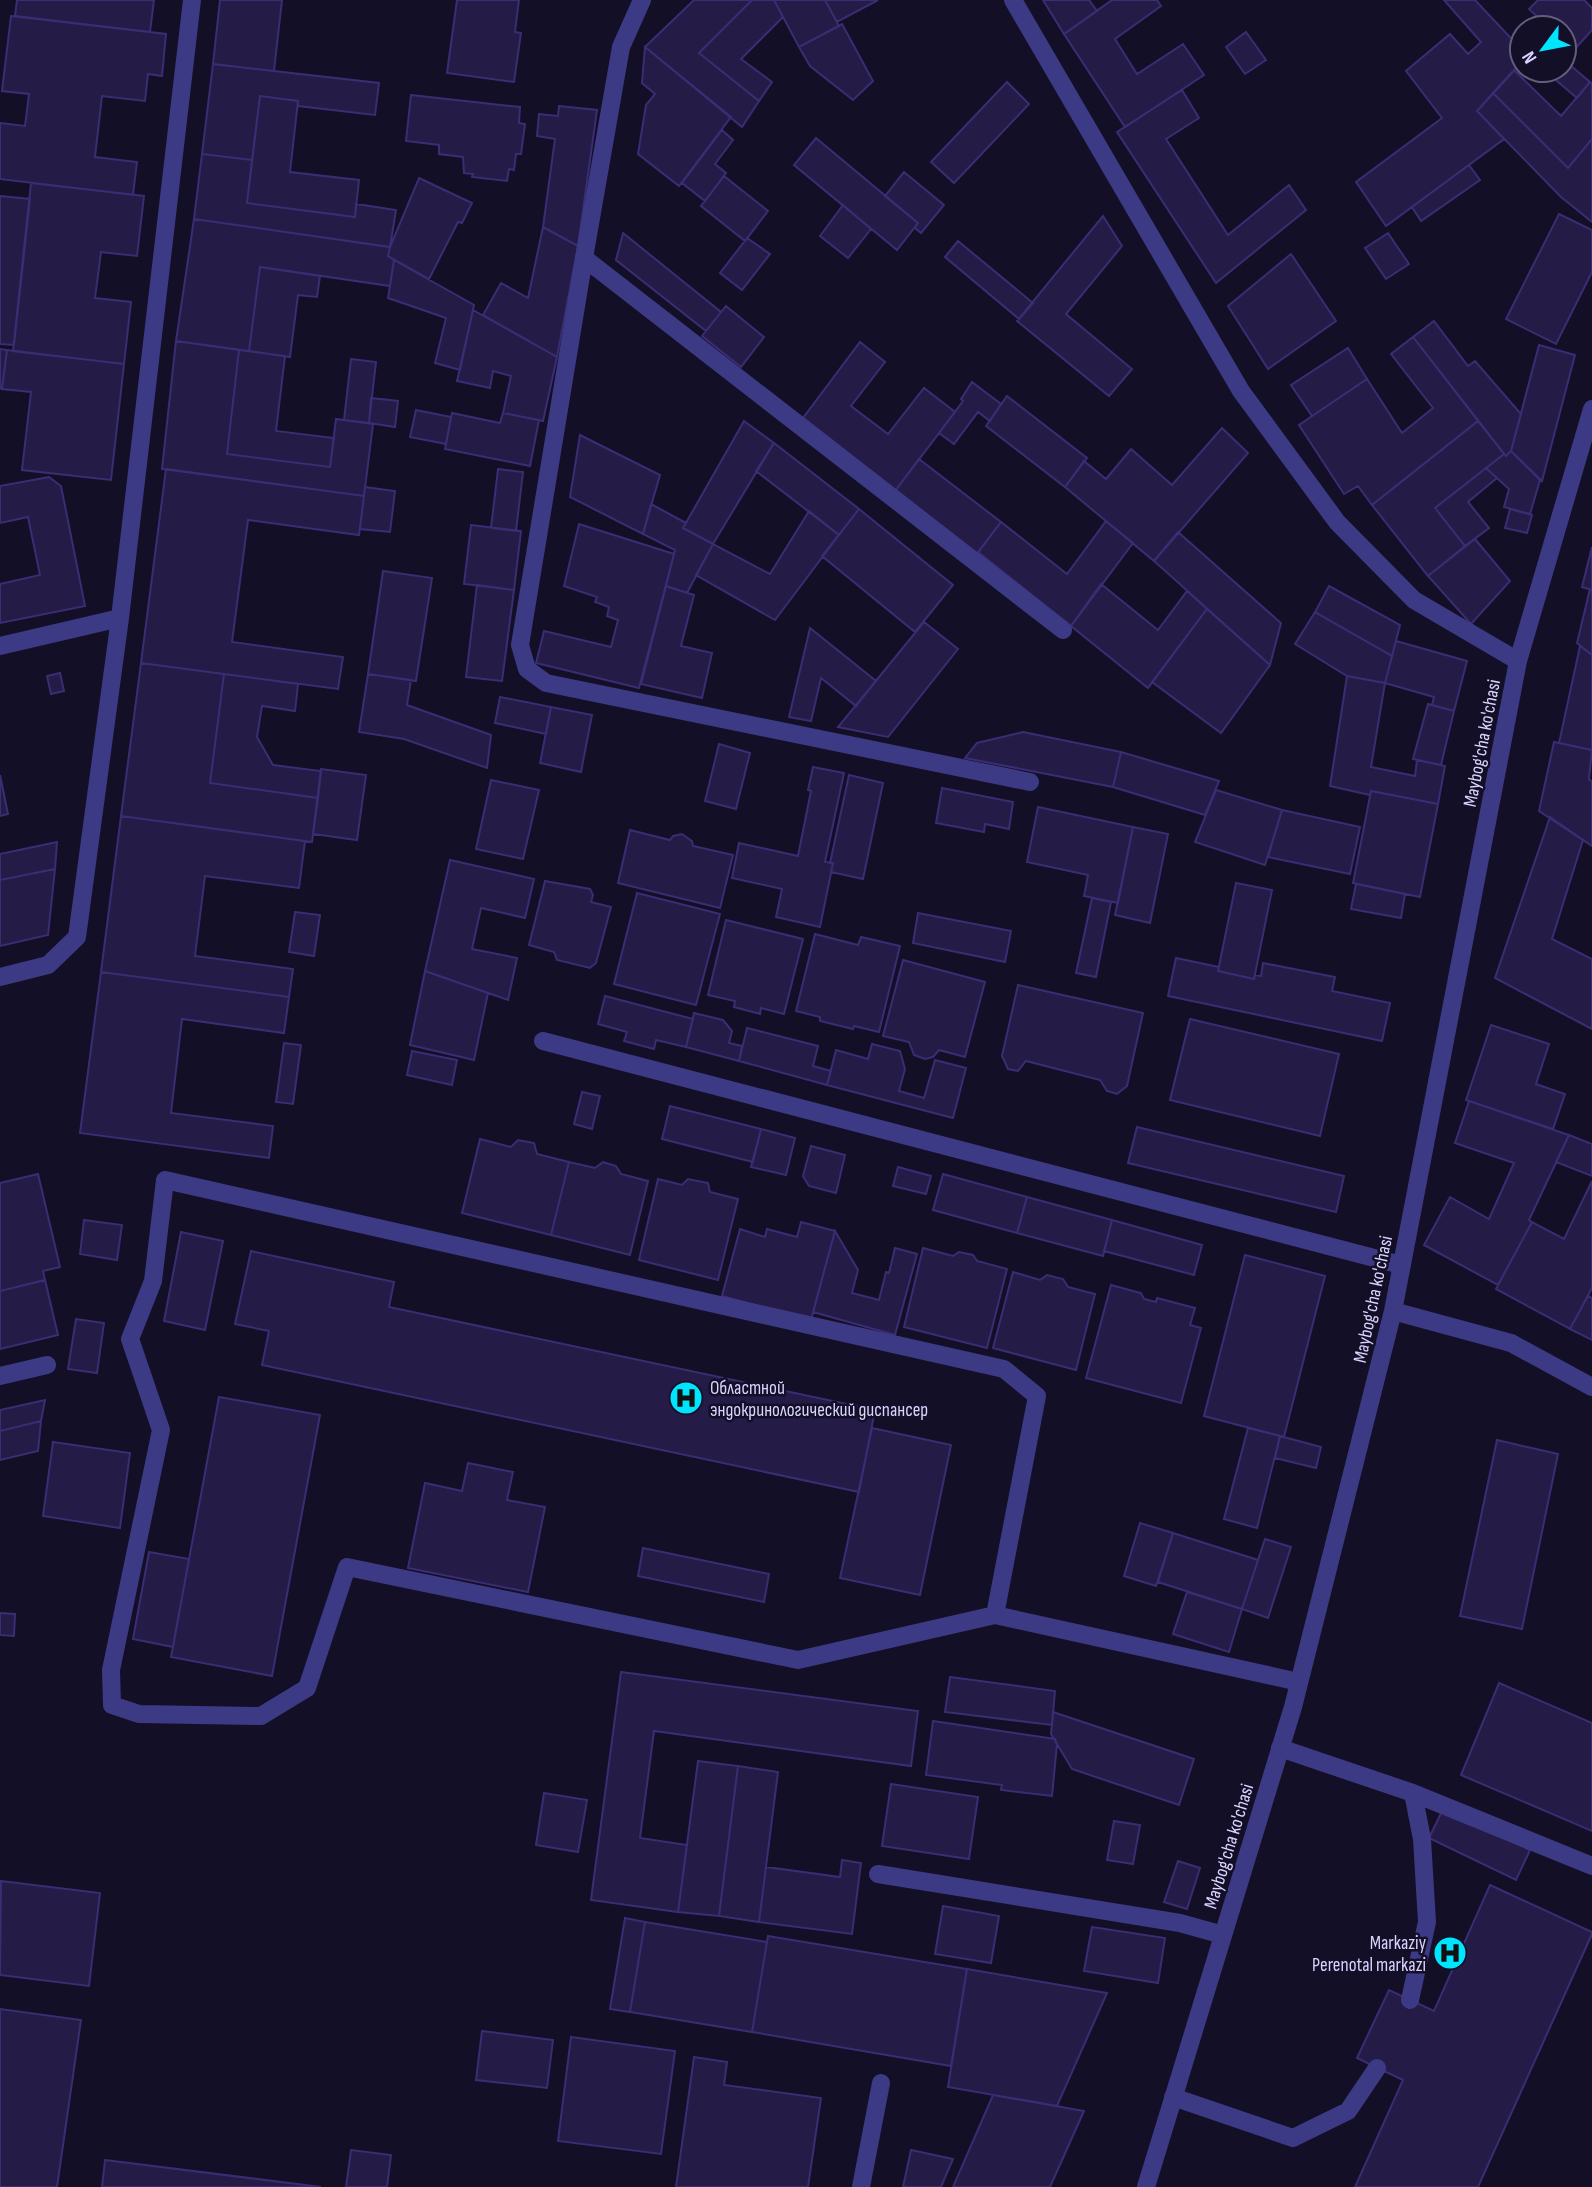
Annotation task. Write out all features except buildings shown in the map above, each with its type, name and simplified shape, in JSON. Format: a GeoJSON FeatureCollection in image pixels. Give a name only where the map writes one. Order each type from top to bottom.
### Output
{"type":"FeatureCollection","features":[{"type":"Feature","properties":{"kind":"street"},"geometry":{"type":"LineString","coordinates":[[0,977],[48,965],[77,937],[120,618],[192,0]]}},
{"type":"Feature","properties":{"kind":"street"},"geometry":{"type":"LineString","coordinates":[[642,0],[621,47],[584,258],[520,645],[527,668],[545,683],[1030,782]]}},
{"type":"Feature","properties":{"kind":"street"},"geometry":{"type":"LineString","coordinates":[[1013,0],[1241,391],[1337,522],[1414,600],[1518,661]]}},
{"type":"Feature","properties":{"kind":"street"},"geometry":{"type":"LineString","coordinates":[[584,258],[1063,629]]}},
{"type":"Feature","properties":{"kind":"street","name":"Maybog'cha ko'chasi"},"geometry":{"type":"LineString","coordinates":[[1146,2187],[1299,1682],[1394,1311],[1518,661],[1592,409]]}},
{"type":"Feature","properties":{"kind":"street"},"geometry":{"type":"LineString","coordinates":[[0,646],[120,618]]}},
{"type":"Feature","properties":{"kind":"street"},"geometry":{"type":"LineString","coordinates":[[543,1041],[1401,1265]]}},
{"type":"Feature","properties":{"kind":"street"},"geometry":{"type":"LineString","coordinates":[[995,1615],[1037,1396],[1004,1369],[165,1180],[153,1280],[130,1339],[161,1430],[111,1671],[112,1705],[139,1714],[261,1716],[307,1688],[347,1567],[799,1660],[995,1615],[1299,1682]]}},
{"type":"Feature","properties":{"kind":"street"},"geometry":{"type":"LineString","coordinates":[[1394,1311],[1511,1343],[1592,1387]]}},
{"type":"Feature","properties":{"kind":"street"},"geometry":{"type":"LineString","coordinates":[[0,1376],[47,1365]]}},
{"type":"Feature","properties":{"kind":"street"},"geometry":{"type":"LineString","coordinates":[[1280,1748],[1413,1793],[1592,1866]]}},
{"type":"Feature","properties":{"kind":"street"},"geometry":{"type":"LineString","coordinates":[[1410,2000],[1427,1922],[1422,1839],[1413,1793]]}},
{"type":"Feature","properties":{"kind":"street"},"geometry":{"type":"LineString","coordinates":[[878,1874],[1180,1923],[1223,1935]]}},
{"type":"Feature","properties":{"kind":"street"},"geometry":{"type":"LineString","coordinates":[[1173,2097],[1293,2138],[1348,2111],[1377,2068]]}},
{"type":"Feature","properties":{"kind":"street"},"geometry":{"type":"LineString","coordinates":[[861,2187],[881,2083]]}},
{"type":"Feature","properties":{"kind":"place","name":"Областной эндокринологический диспансер"},"geometry":{"type":"Point","coordinates":[686,1398]}},
{"type":"Feature","properties":{"kind":"place","name":"Markaziy Perenotal markazi"},"geometry":{"type":"Point","coordinates":[1450,1953]}}]}
